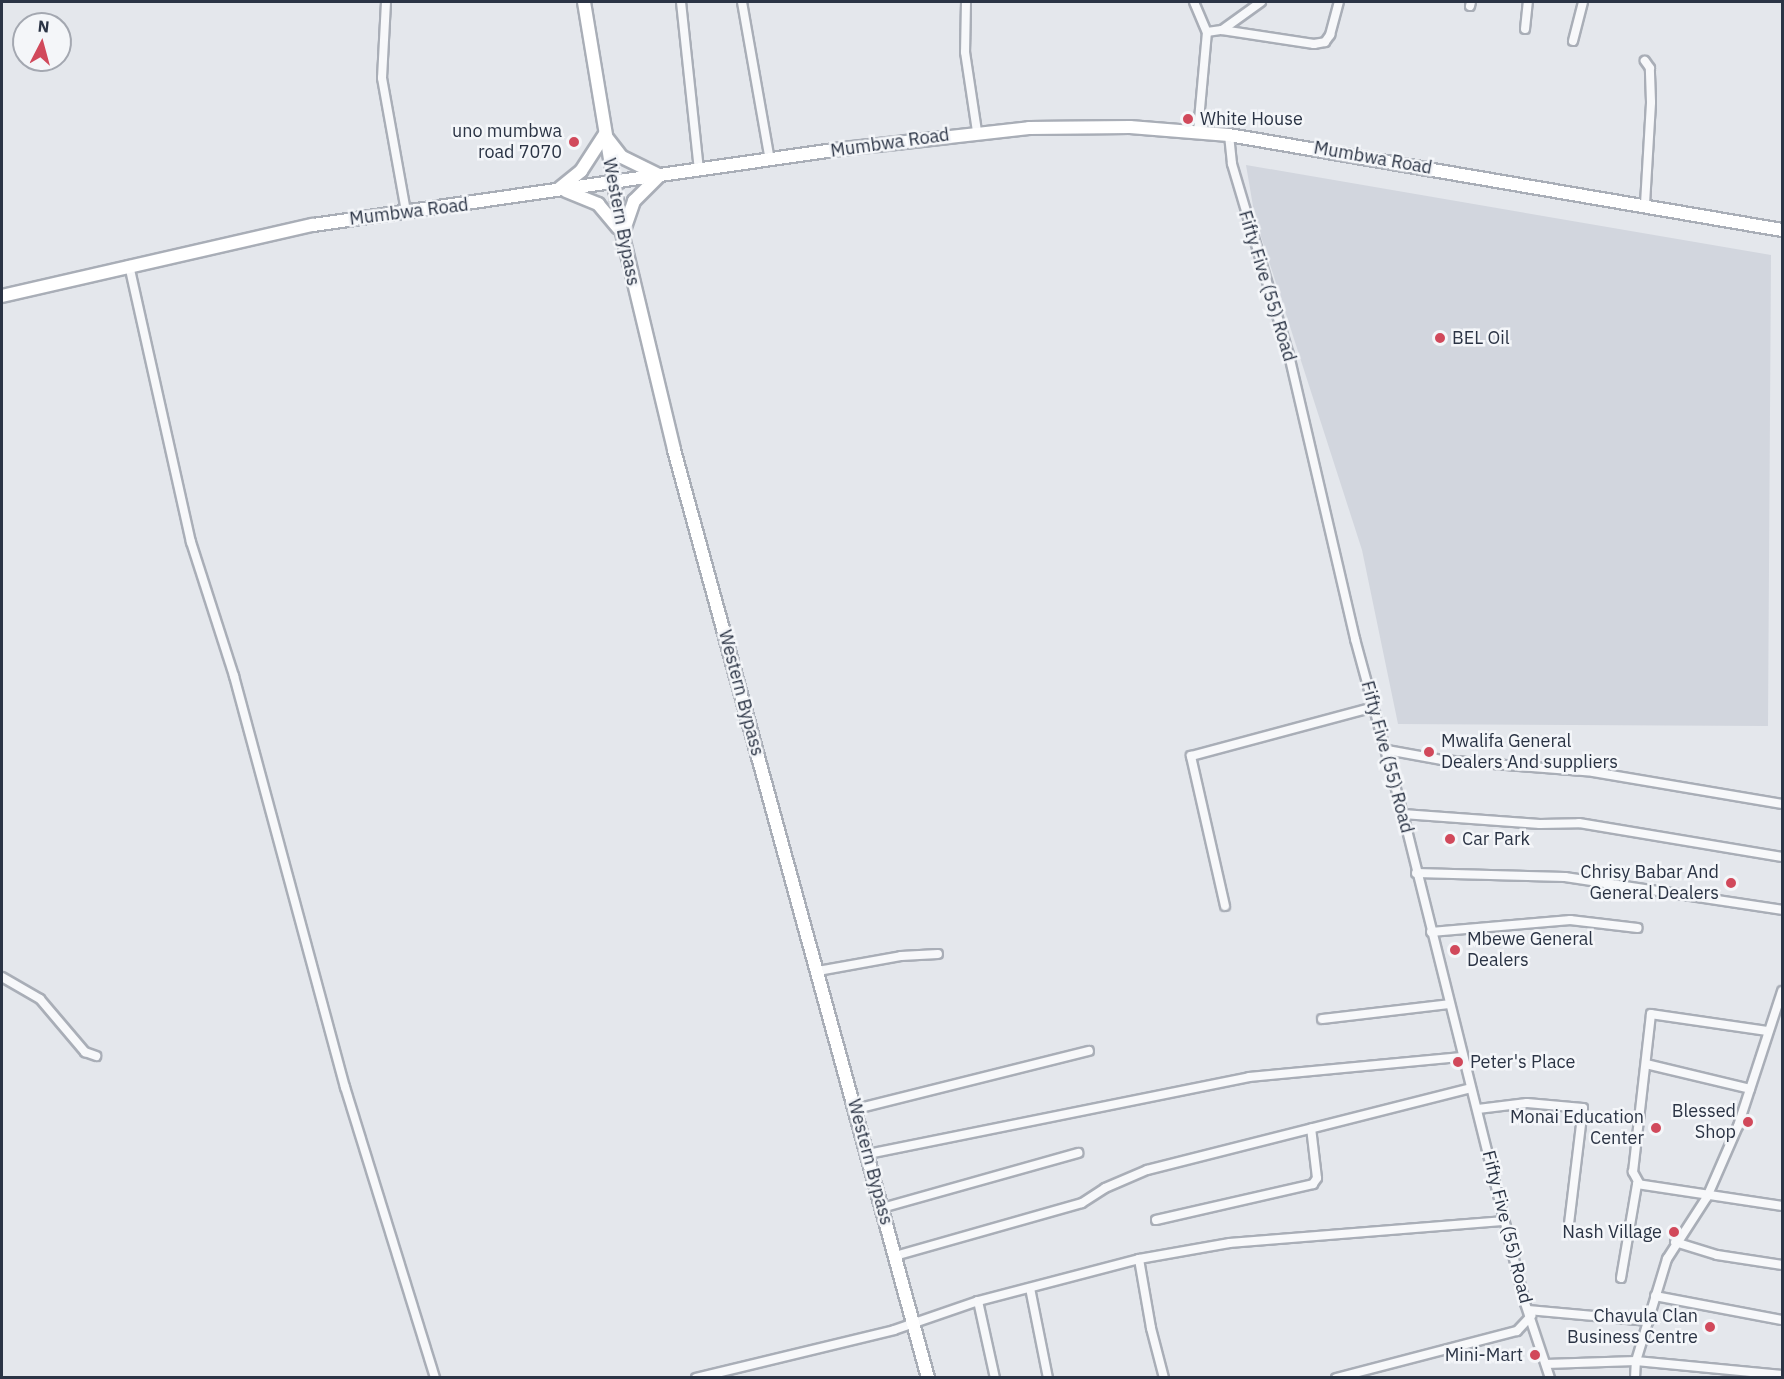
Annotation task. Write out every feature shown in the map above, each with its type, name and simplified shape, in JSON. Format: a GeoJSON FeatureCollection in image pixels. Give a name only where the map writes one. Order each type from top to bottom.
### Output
{"type":"FeatureCollection","features":[{"type":"Feature","properties":{"kind":"main road","name":"Western Bypass"},"geometry":{"type":"LineString","coordinates":[[584,2],[612,182],[623,237],[674,450],[856,1109],[926,1377]]}},
{"type":"Feature","properties":{"kind":"main road","name":"Mumbwa Road"},"geometry":{"type":"LineString","coordinates":[[2,296],[129,265],[313,225],[977,131],[1084,126],[1198,130],[1645,204],[1782,230]]}},
{"type":"Feature","properties":{"kind":"main road"},"geometry":{"type":"LineString","coordinates":[[623,237],[598,204],[559,189],[581,171],[605,134],[622,157],[661,175]]}},
{"type":"Feature","properties":{"kind":"main road"},"geometry":{"type":"LineString","coordinates":[[623,237],[634,201],[646,185],[661,175]]}},
{"type":"Feature","properties":{"kind":"street"},"geometry":{"type":"LineString","coordinates":[[386,2],[382,78],[406,212]]}},
{"type":"Feature","properties":{"kind":"street"},"geometry":{"type":"LineString","coordinates":[[681,2],[699,170]]}},
{"type":"Feature","properties":{"kind":"street"},"geometry":{"type":"LineString","coordinates":[[742,2],[770,160]]}},
{"type":"Feature","properties":{"kind":"street"},"geometry":{"type":"LineString","coordinates":[[966,2],[965,52],[977,131]]}},
{"type":"Feature","properties":{"kind":"street"},"geometry":{"type":"LineString","coordinates":[[1194,2],[1207,32],[1198,130]]}},
{"type":"Feature","properties":{"kind":"street"},"geometry":{"type":"LineString","coordinates":[[1222,30],[1260,2]]}},
{"type":"Feature","properties":{"kind":"street"},"geometry":{"type":"LineString","coordinates":[[1207,32],[1222,30],[1314,44],[1325,42],[1330,35],[1339,2]]}},
{"type":"Feature","properties":{"kind":"street"},"geometry":{"type":"LineString","coordinates":[[1525,29],[1528,2]]}},
{"type":"Feature","properties":{"kind":"street"},"geometry":{"type":"LineString","coordinates":[[1573,41],[1582,2]]}},
{"type":"Feature","properties":{"kind":"street"},"geometry":{"type":"LineString","coordinates":[[1645,62],[1650,68],[1651,102],[1645,204]]}},
{"type":"Feature","properties":{"kind":"street","name":"Fifty Five (55) Road"},"geometry":{"type":"LineString","coordinates":[[1229,135],[1232,164],[1289,356],[1374,707],[1387,750],[1462,1057],[1478,1109],[1504,1221],[1529,1313],[1550,1377]]}},
{"type":"Feature","properties":{"kind":"street"},"geometry":{"type":"LineString","coordinates":[[129,265],[191,542],[234,676],[345,1087],[435,1377]]}},
{"type":"Feature","properties":{"kind":"street"},"geometry":{"type":"LineString","coordinates":[[1225,906],[1191,756],[1374,707]]}},
{"type":"Feature","properties":{"kind":"street"},"geometry":{"type":"LineString","coordinates":[[1387,750],[1463,762],[1593,772],[1782,804]]}},
{"type":"Feature","properties":{"kind":"street"},"geometry":{"type":"LineString","coordinates":[[1403,814],[1539,824],[1579,823],[1782,857]]}},
{"type":"Feature","properties":{"kind":"street"},"geometry":{"type":"LineString","coordinates":[[1416,873],[1565,877],[1782,910]]}},
{"type":"Feature","properties":{"kind":"street"},"geometry":{"type":"LineString","coordinates":[[1431,932],[1570,920],[1638,928]]}},
{"type":"Feature","properties":{"kind":"street"},"geometry":{"type":"LineString","coordinates":[[818,971],[901,956],[938,954]]}},
{"type":"Feature","properties":{"kind":"street"},"geometry":{"type":"LineString","coordinates":[[2,977],[40,999],[85,1052],[96,1056]]}},
{"type":"Feature","properties":{"kind":"street"},"geometry":{"type":"LineString","coordinates":[[1635,1377],[1636,1361],[1655,1296],[1675,1242],[1707,1197],[1738,1126],[1767,1031],[1779,1010],[1782,991]]}},
{"type":"Feature","properties":{"kind":"street"},"geometry":{"type":"LineString","coordinates":[[1322,1019],[1449,1004]]}},
{"type":"Feature","properties":{"kind":"street"},"geometry":{"type":"LineString","coordinates":[[1767,1031],[1655,1012],[1650,1018],[1633,1172],[1639,1183],[1707,1197],[1782,1206]]}},
{"type":"Feature","properties":{"kind":"street"},"geometry":{"type":"LineString","coordinates":[[856,1109],[1089,1051]]}},
{"type":"Feature","properties":{"kind":"street"},"geometry":{"type":"LineString","coordinates":[[868,1154],[1249,1077],[1462,1057]]}},
{"type":"Feature","properties":{"kind":"street"},"geometry":{"type":"LineString","coordinates":[[1646,1064],[1750,1089]]}},
{"type":"Feature","properties":{"kind":"street"},"geometry":{"type":"LineString","coordinates":[[895,1256],[1082,1203],[1106,1188],[1147,1170],[1472,1088]]}},
{"type":"Feature","properties":{"kind":"street"},"geometry":{"type":"LineString","coordinates":[[1478,1109],[1527,1103],[1583,1108],[1569,1224]]}},
{"type":"Feature","properties":{"kind":"street"},"geometry":{"type":"LineString","coordinates":[[1156,1220],[1313,1184],[1317,1178],[1311,1128]]}},
{"type":"Feature","properties":{"kind":"street"},"geometry":{"type":"LineString","coordinates":[[882,1208],[1078,1152]]}},
{"type":"Feature","properties":{"kind":"street"},"geometry":{"type":"LineString","coordinates":[[1621,1278],[1634,1187],[1639,1183]]}},
{"type":"Feature","properties":{"kind":"street"},"geometry":{"type":"LineString","coordinates":[[696,1377],[914,1324],[978,1301],[1139,1258],[1230,1243],[1504,1221]]}},
{"type":"Feature","properties":{"kind":"street"},"geometry":{"type":"LineString","coordinates":[[1675,1242],[1717,1255],[1782,1265]]}},
{"type":"Feature","properties":{"kind":"street"},"geometry":{"type":"LineString","coordinates":[[1139,1258],[1150,1328],[1164,1377]]}},
{"type":"Feature","properties":{"kind":"street"},"geometry":{"type":"LineString","coordinates":[[1030,1288],[1048,1377]]}},
{"type":"Feature","properties":{"kind":"street"},"geometry":{"type":"LineString","coordinates":[[1655,1296],[1782,1320]]}},
{"type":"Feature","properties":{"kind":"street"},"geometry":{"type":"LineString","coordinates":[[978,1301],[995,1377]]}},
{"type":"Feature","properties":{"kind":"street"},"geometry":{"type":"LineString","coordinates":[[1336,1377],[1517,1331],[1529,1313],[1648,1321]]}},
{"type":"Feature","properties":{"kind":"street"},"geometry":{"type":"LineString","coordinates":[[1546,1364],[1636,1361],[1782,1375]]}},
{"type":"Feature","properties":{"kind":"shaded area","name":"BEL Oil"},"geometry":{"type":"Polygon","coordinates":[[[1246,165],[1771,255],[1768,726],[1398,724],[1362,550],[1255,218],[1246,165]]]}},
{"type":"Feature","properties":{"kind":"place","name":"White House"},"geometry":{"type":"Point","coordinates":[1188,119]}},
{"type":"Feature","properties":{"kind":"place","name":"uno mumbwa road 7070"},"geometry":{"type":"Point","coordinates":[574,142]}},
{"type":"Feature","properties":{"kind":"place","name":"BEL Oil"},"geometry":{"type":"Point","coordinates":[1440,338]}},
{"type":"Feature","properties":{"kind":"place","name":"Mwalifa General Dealers And suppliers"},"geometry":{"type":"Point","coordinates":[1429,752]}},
{"type":"Feature","properties":{"kind":"place","name":"Car Park"},"geometry":{"type":"Point","coordinates":[1450,839]}},
{"type":"Feature","properties":{"kind":"place","name":"Chrisy Babar And General Dealers"},"geometry":{"type":"Point","coordinates":[1731,883]}},
{"type":"Feature","properties":{"kind":"place","name":"Mbewe General Dealers"},"geometry":{"type":"Point","coordinates":[1455,950]}},
{"type":"Feature","properties":{"kind":"place","name":"Peter's Place"},"geometry":{"type":"Point","coordinates":[1458,1062]}},
{"type":"Feature","properties":{"kind":"place","name":"Blessed Shop"},"geometry":{"type":"Point","coordinates":[1748,1122]}},
{"type":"Feature","properties":{"kind":"place","name":"Monai Education Center"},"geometry":{"type":"Point","coordinates":[1656,1128]}},
{"type":"Feature","properties":{"kind":"place","name":"Nash Village"},"geometry":{"type":"Point","coordinates":[1674,1232]}},
{"type":"Feature","properties":{"kind":"place","name":"Chavula Clan Business Centre"},"geometry":{"type":"Point","coordinates":[1710,1327]}},
{"type":"Feature","properties":{"kind":"place","name":"Mini-Mart"},"geometry":{"type":"Point","coordinates":[1535,1355]}}]}
